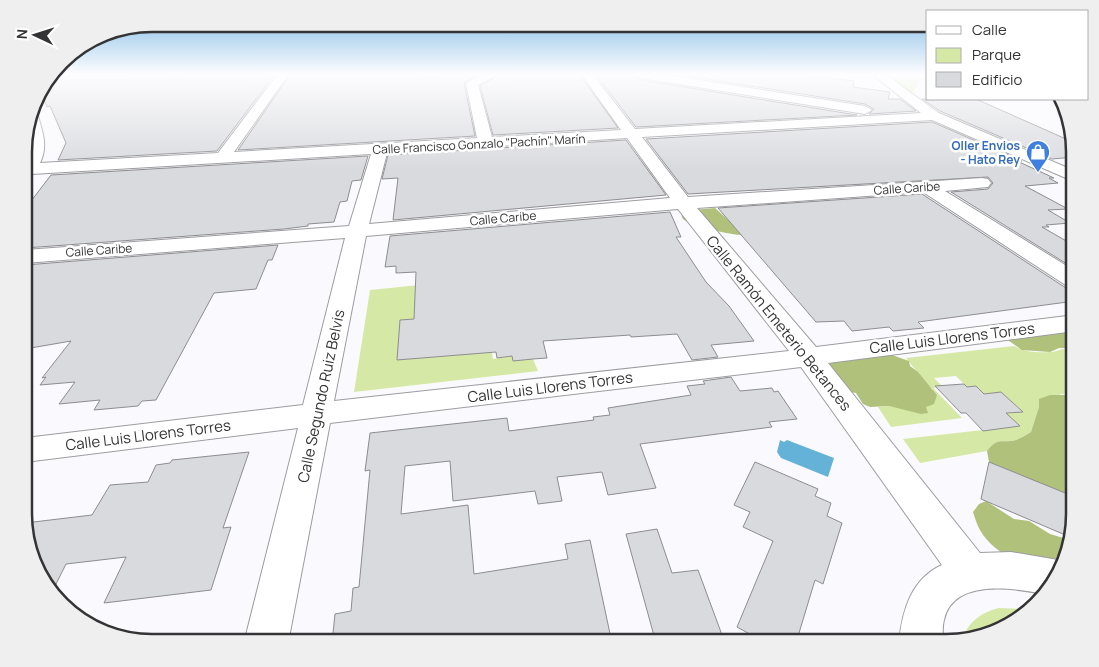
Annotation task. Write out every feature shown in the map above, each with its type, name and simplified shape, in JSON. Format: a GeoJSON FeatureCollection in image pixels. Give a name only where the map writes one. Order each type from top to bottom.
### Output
{"type":"FeatureCollection","features":[{"type":"Feature","properties":{"kind":"street"},"geometry":{"type":"LineString","coordinates":[[222,158],[260,106]]}},
{"type":"Feature","properties":{"kind":"street"},"geometry":{"type":"LineString","coordinates":[[477,106],[486,143]]}},
{"type":"Feature","properties":{"kind":"street","name":"Calle Ramón Emeterio Betances"},"geometry":{"type":"LineString","coordinates":[[610,106],[682,203],[808,356],[970,571]]}},
{"type":"Feature","properties":{"kind":"street","name":"Calle Francisco Gonzalo \"Pachín\" Marín"},"geometry":{"type":"LineString","coordinates":[[32,170],[632,135],[909,106]]}},
{"type":"Feature","properties":{"kind":"street","name":"Calle Francisco Gonzalo \"Pachín\" Marín"},"geometry":{"type":"LineString","coordinates":[[921,106],[934,116],[1066,173]]}},
{"type":"Feature","properties":{"kind":"street"},"geometry":{"type":"LineString","coordinates":[[32,161],[38,152],[39,143],[35,129]]}},
{"type":"Feature","properties":{"kind":"street","name":"Calle Segundo Ruiz Belvis"},"geometry":{"type":"LineString","coordinates":[[268,634],[357,231],[380,149]]}},
{"type":"Feature","properties":{"kind":"street","name":"Calle Caribe"},"geometry":{"type":"LineString","coordinates":[[32,255],[357,231],[682,203],[982,183]]}},
{"type":"Feature","properties":{"kind":"street"},"geometry":{"type":"LineString","coordinates":[[927,187],[1066,275]]}},
{"type":"Feature","properties":{"kind":"street","name":"Calle Luis Llorens Torres"},"geometry":{"type":"LineString","coordinates":[[32,449],[737,366],[1066,324]]}},
{"type":"Feature","properties":{"kind":"street"},"geometry":{"type":"LineString","coordinates":[[922,634],[926,608],[944,584],[970,571],[1009,569],[1048,577]]}},
{"type":"Feature","properties":{"kind":"green space"},"geometry":{"type":"Polygon","coordinates":[[[715,208],[745,235],[713,230],[687,222],[682,217],[682,211],[715,208]]]}},
{"type":"Feature","properties":{"kind":"green space"},"geometry":{"type":"Polygon","coordinates":[[[448,282],[482,291],[493,359],[512,356],[533,359],[538,371],[354,392],[370,290],[448,282]]]}},
{"type":"Feature","properties":{"kind":"green space"},"geometry":{"type":"Polygon","coordinates":[[[1062,329],[1066,330],[1066,348],[1059,348],[1050,352],[1022,350],[1005,338],[1062,329]]]}},
{"type":"Feature","properties":{"kind":"green space"},"geometry":{"type":"Polygon","coordinates":[[[1014,346],[1032,352],[1052,352],[1066,349],[1066,394],[1061,394],[1039,407],[1031,432],[1016,440],[997,442],[987,451],[920,463],[903,439],[1019,426],[1006,413],[1022,411],[1001,392],[984,394],[976,386],[967,387],[956,376],[934,378],[942,386],[935,387],[934,389],[962,418],[891,427],[878,407],[889,406],[908,410],[926,407],[933,389],[906,358],[1014,346]]]}},
{"type":"Feature","properties":{"kind":"green space"},"geometry":{"type":"Polygon","coordinates":[[[889,354],[909,361],[910,366],[918,372],[937,395],[934,404],[926,407],[928,413],[921,414],[889,406],[870,407],[863,404],[856,393],[850,392],[829,366],[830,359],[889,354]]]}},
{"type":"Feature","properties":{"kind":"green space"},"geometry":{"type":"Polygon","coordinates":[[[1050,395],[1066,395],[1066,496],[989,462],[987,451],[997,442],[1016,440],[1031,432],[1039,407],[1039,399],[1050,395]]]}},
{"type":"Feature","properties":{"kind":"green space"},"geometry":{"type":"Polygon","coordinates":[[[986,501],[1014,519],[1029,521],[1050,534],[1064,538],[1060,553],[1049,575],[1014,560],[987,539],[979,528],[973,512],[979,504],[986,501]]]}},
{"type":"Feature","properties":{"kind":"green space"},"geometry":{"type":"Polygon","coordinates":[[[999,608],[1020,609],[999,622],[985,628],[965,633],[971,623],[987,612],[999,608]]]}},
{"type":"Feature","properties":{"kind":"water"},"geometry":{"type":"Polygon","coordinates":[[[780,440],[784,442],[787,440],[834,458],[828,477],[781,458],[777,452],[780,440]]]}},
{"type":"Feature","properties":{"kind":"building"},"geometry":{"type":"Polygon","coordinates":[[[50,106],[251,106],[217,151],[58,160],[66,143],[50,106]]]}},
{"type":"Feature","properties":{"kind":"building"},"geometry":{"type":"Polygon","coordinates":[[[268,106],[469,106],[475,136],[238,150],[268,106]]]}},
{"type":"Feature","properties":{"kind":"building"},"geometry":{"type":"Polygon","coordinates":[[[485,106],[602,106],[618,128],[493,135],[485,106]]]}},
{"type":"Feature","properties":{"kind":"building"},"geometry":{"type":"Polygon","coordinates":[[[620,106],[802,106],[857,115],[636,127],[620,106]]]}},
{"type":"Feature","properties":{"kind":"building"},"geometry":{"type":"Polygon","coordinates":[[[869,106],[910,106],[916,111],[869,114],[874,109],[869,106]]]}},
{"type":"Feature","properties":{"kind":"building"},"geometry":{"type":"Polygon","coordinates":[[[933,106],[992,106],[1065,139],[1066,158],[1052,159],[933,106]]]}},
{"type":"Feature","properties":{"kind":"building"},"geometry":{"type":"Polygon","coordinates":[[[932,122],[1022,161],[1017,161],[1054,178],[1049,178],[1058,183],[1025,186],[1066,208],[1048,210],[1066,221],[1066,223],[1042,227],[1066,241],[1066,263],[951,192],[988,189],[993,183],[988,177],[688,194],[646,139],[932,122]]]}},
{"type":"Feature","properties":{"kind":"building"},"geometry":{"type":"Polygon","coordinates":[[[626,140],[666,195],[393,220],[398,178],[382,179],[388,155],[626,140]]]}},
{"type":"Feature","properties":{"kind":"building"},"geometry":{"type":"Polygon","coordinates":[[[368,156],[361,180],[352,181],[347,201],[340,202],[334,222],[308,224],[308,226],[284,229],[32,247],[32,200],[51,175],[368,156]]]}},
{"type":"Feature","properties":{"kind":"building"},"geometry":{"type":"Polygon","coordinates":[[[922,194],[1066,288],[1066,302],[918,322],[924,328],[893,331],[889,327],[852,331],[844,321],[816,322],[718,208],[922,194]]]}},
{"type":"Feature","properties":{"kind":"building"},"geometry":{"type":"Polygon","coordinates":[[[670,212],[681,237],[676,237],[706,282],[729,306],[754,341],[711,345],[718,357],[692,360],[677,334],[543,341],[547,358],[513,361],[512,356],[497,358],[496,352],[397,360],[400,320],[414,319],[416,272],[396,273],[396,266],[385,267],[390,236],[670,212]]]}},
{"type":"Feature","properties":{"kind":"building"},"geometry":{"type":"Polygon","coordinates":[[[278,245],[272,260],[268,260],[256,289],[214,293],[156,400],[142,401],[138,406],[94,410],[100,400],[59,404],[75,382],[40,385],[46,377],[42,378],[71,341],[32,348],[32,264],[278,245]]]}},
{"type":"Feature","properties":{"kind":"building"},"geometry":{"type":"Polygon","coordinates":[[[731,377],[740,391],[772,388],[774,392],[778,391],[797,419],[769,422],[772,427],[640,444],[656,488],[608,495],[602,472],[557,477],[562,501],[538,504],[535,491],[453,501],[450,461],[405,466],[401,514],[468,505],[474,574],[568,559],[565,544],[590,540],[610,634],[333,634],[335,614],[351,611],[353,588],[359,587],[370,470],[365,471],[370,433],[507,418],[509,431],[594,420],[593,417],[610,415],[608,408],[691,395],[687,386],[705,384],[703,381],[731,377]]]}},
{"type":"Feature","properties":{"kind":"building"},"geometry":{"type":"Polygon","coordinates":[[[964,384],[967,387],[976,386],[984,394],[1001,392],[1023,412],[1006,413],[1020,426],[983,431],[966,413],[961,413],[935,386],[964,384]]]}},
{"type":"Feature","properties":{"kind":"building"},"geometry":{"type":"Polygon","coordinates":[[[249,452],[223,528],[231,527],[211,590],[104,603],[126,557],[66,564],[56,585],[42,560],[33,522],[92,515],[110,485],[148,482],[156,465],[170,463],[172,460],[249,452]]]}},
{"type":"Feature","properties":{"kind":"building"},"geometry":{"type":"Polygon","coordinates":[[[755,462],[818,489],[815,496],[831,503],[827,516],[842,523],[823,584],[815,580],[799,634],[750,634],[737,627],[773,541],[743,527],[750,512],[734,505],[755,462]]]}},
{"type":"Feature","properties":{"kind":"building"},"geometry":{"type":"Polygon","coordinates":[[[989,462],[1066,493],[1064,535],[981,499],[989,462]]]}},
{"type":"Feature","properties":{"kind":"building"},"geometry":{"type":"Polygon","coordinates":[[[657,529],[672,573],[698,570],[722,634],[654,634],[626,534],[657,529]]]}},
{"type":"Feature","properties":{"kind":"place","name":"Oller Envios - Hato Rey"},"geometry":{"type":"Point","coordinates":[1038,173]}}]}
